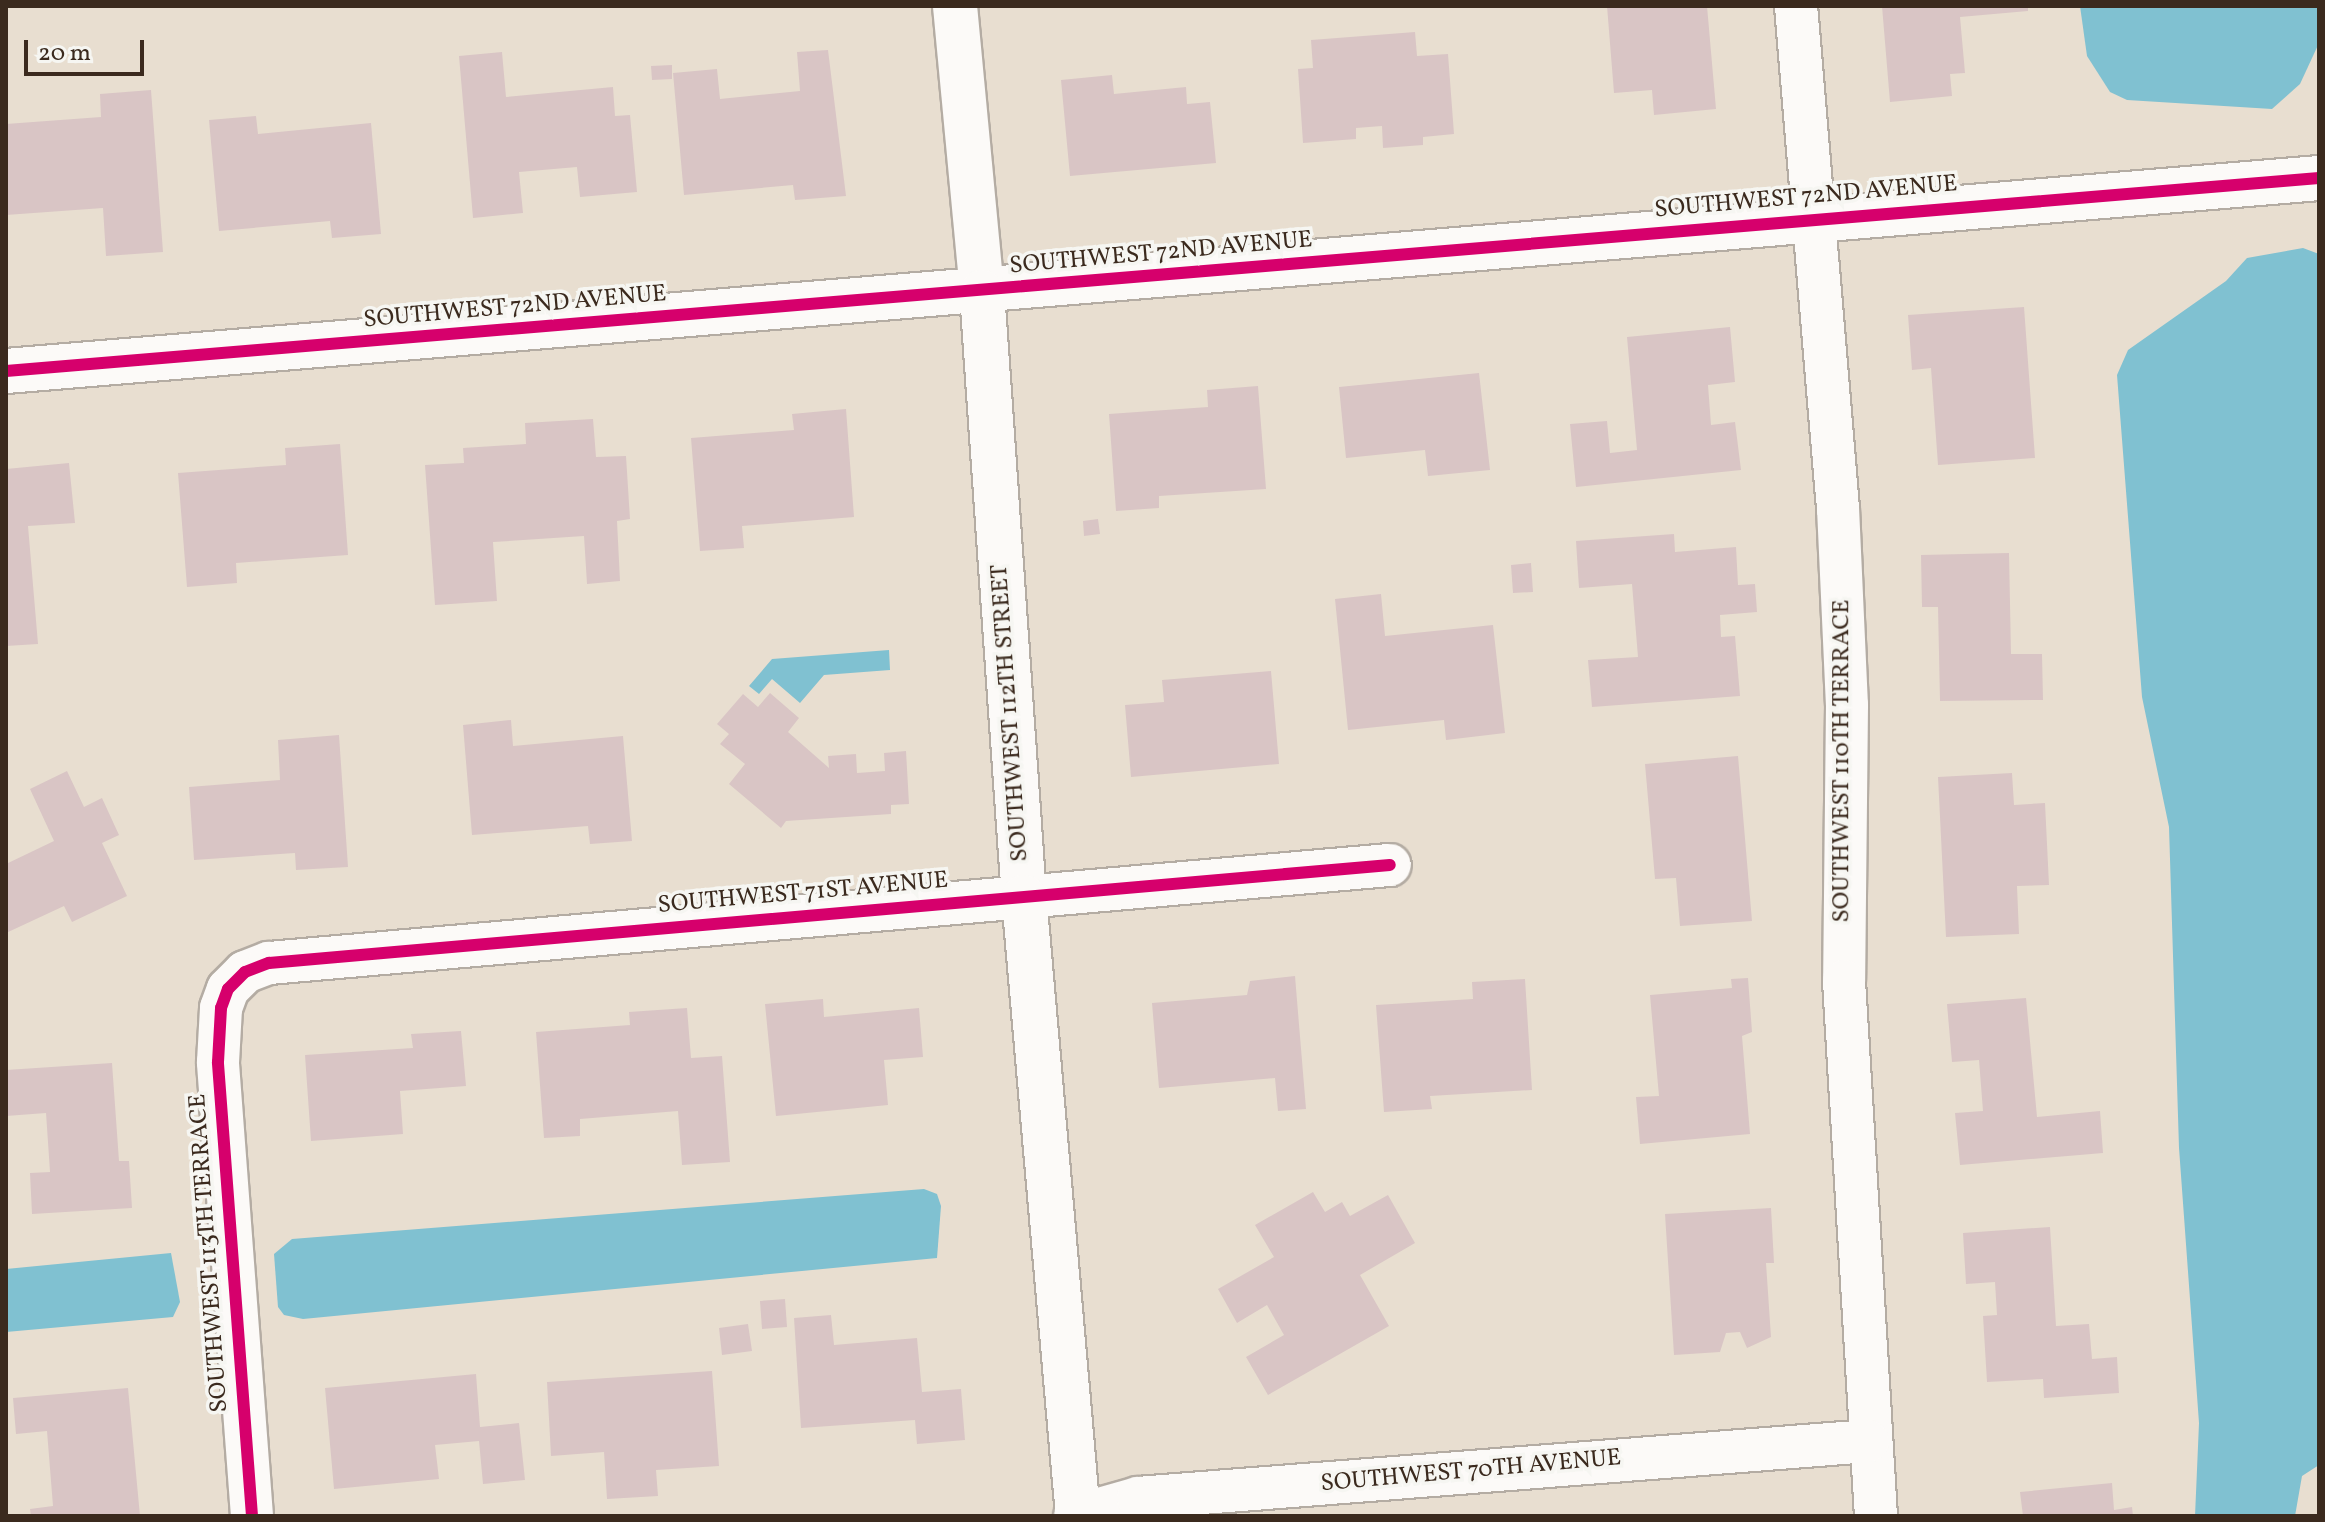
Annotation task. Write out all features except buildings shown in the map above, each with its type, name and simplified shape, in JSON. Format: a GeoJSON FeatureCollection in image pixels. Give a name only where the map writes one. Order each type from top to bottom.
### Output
{"type":"FeatureCollection","features":[{"type":"Feature","properties":{"kind":"street","name":"SOUTHWEST 112TH STREET"},"geometry":{"type":"LineString","coordinates":[[955,6],[982,292],[1024,897],[1077,1516]]}},
{"type":"Feature","properties":{"kind":"street","name":"SOUTHWEST 110TH TERRACE"},"geometry":{"type":"LineString","coordinates":[[1796,6],[1843,593],[1847,705],[1844,981],[1868,1322],[1868,1441],[1876,1516]]}},
{"type":"Feature","properties":{"kind":"street","name":"SOUTHWEST 72ND AVENUE"},"geometry":{"type":"LineString","coordinates":[[6,371],[982,292],[2319,178]]}},
{"type":"Feature","properties":{"kind":"street","name":"SOUTHWEST 71ST AVENUE"},"geometry":{"type":"LineString","coordinates":[[228,989],[245,972],[269,963],[1390,865]]}},
{"type":"Feature","properties":{"kind":"street","name":"SOUTHWEST 113TH TERRACE"},"geometry":{"type":"LineString","coordinates":[[228,989],[221,1008],[218,1062],[252,1516]]}},
{"type":"Feature","properties":{"kind":"street","name":"SOUTHWEST 70TH AVENUE"},"geometry":{"type":"LineString","coordinates":[[1077,1516],[1138,1498],[1868,1441]]}},
{"type":"Feature","properties":{"kind":"water"},"geometry":{"type":"Polygon","coordinates":[[[2080,6],[2319,6],[2319,43],[2300,84],[2272,109],[2127,100],[2110,92],[2087,56],[2080,6]]]}},
{"type":"Feature","properties":{"kind":"water"},"geometry":{"type":"Polygon","coordinates":[[[2303,248],[2319,254],[2319,1465],[2302,1476],[2295,1516],[2195,1516],[2199,1423],[2179,1148],[2169,827],[2142,697],[2117,375],[2128,350],[2226,281],[2247,258],[2303,248]]]}},
{"type":"Feature","properties":{"kind":"water"},"geometry":{"type":"Polygon","coordinates":[[[889,650],[890,670],[824,675],[800,703],[772,679],[759,694],[749,686],[772,659],[889,650]]]}},
{"type":"Feature","properties":{"kind":"water"},"geometry":{"type":"Polygon","coordinates":[[[924,1189],[937,1194],[941,1206],[937,1258],[303,1319],[284,1315],[278,1307],[274,1254],[292,1239],[924,1189]]]}},
{"type":"Feature","properties":{"kind":"water"},"geometry":{"type":"Polygon","coordinates":[[[171,1253],[180,1302],[173,1317],[6,1332],[6,1269],[171,1253]]]}},
{"type":"Feature","properties":{"kind":"cycle path"},"geometry":{"type":"LineString","coordinates":[[6,371],[2319,178]]}},
{"type":"Feature","properties":{"kind":"cycle path"},"geometry":{"type":"LineString","coordinates":[[252,1516],[218,1062],[221,1008],[228,989],[245,972],[269,963],[1390,865]]}}]}
